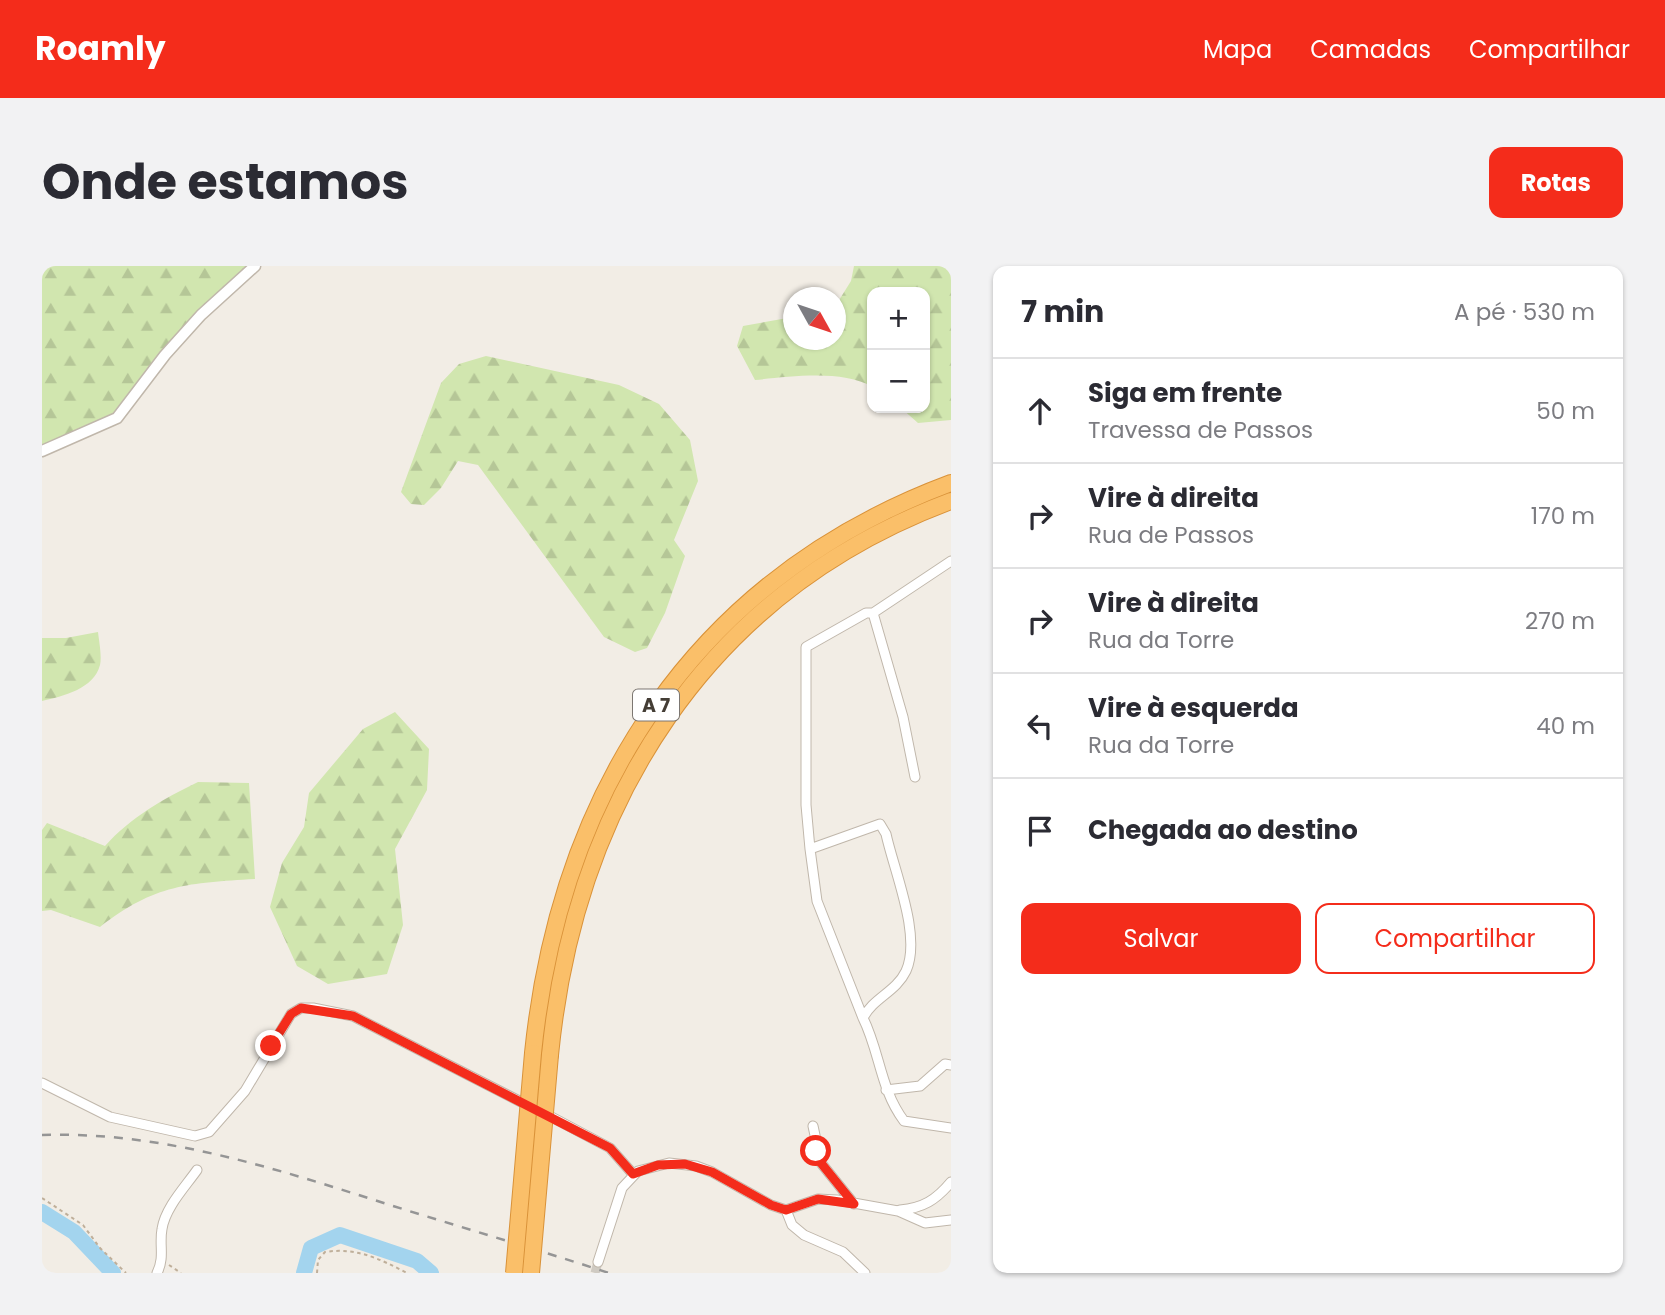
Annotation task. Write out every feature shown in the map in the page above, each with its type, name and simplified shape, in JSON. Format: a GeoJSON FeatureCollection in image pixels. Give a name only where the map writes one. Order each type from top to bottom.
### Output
{"type":"FeatureCollection","features":[{"type":"Feature","properties":{"kind":"highway","name":"A 7"},"geometry":{"type":"LineString","coordinates":[[514,1273],[533,1053],[550,943],[568,878],[601,797],[650,714],[717,633],[782,576],[862,523],[951,483]]}},
{"type":"Feature","properties":{"kind":"highway","name":"A 7"},"geometry":{"type":"LineString","coordinates":[[531,1273],[550,1055],[563,963],[586,877],[625,787],[668,718],[729,645],[800,583],[874,536],[951,501]]}},
{"type":"Feature","properties":{"kind":"street"},"geometry":{"type":"LineString","coordinates":[[42,451],[117,418],[164,355],[201,315],[255,266]]}},
{"type":"Feature","properties":{"kind":"street"},"geometry":{"type":"LineString","coordinates":[[951,561],[873,613],[866,613],[806,647],[806,804],[817,901],[863,1018],[873,1036],[886,1090],[904,1121],[951,1128]]}},
{"type":"Feature","properties":{"kind":"street"},"geometry":{"type":"LineString","coordinates":[[873,613],[903,717],[915,777]]}},
{"type":"Feature","properties":{"kind":"street"},"geometry":{"type":"LineString","coordinates":[[810,849],[880,824],[886,834],[911,934],[911,952],[900,981],[888,995],[869,1007],[863,1018]]}},
{"type":"Feature","properties":{"kind":"street"},"geometry":{"type":"LineString","coordinates":[[43,1085],[110,1116],[195,1136],[209,1132],[245,1091],[291,1014],[301,1008],[313,1008],[353,1016],[453,1065],[610,1148],[633,1174]]}},
{"type":"Feature","properties":{"kind":"street"},"geometry":{"type":"LineString","coordinates":[[886,1090],[920,1086],[945,1064],[951,1065]]}},
{"type":"Feature","properties":{"kind":"street"},"geometry":{"type":"LineString","coordinates":[[813,1126],[821,1163],[854,1204]]}},
{"type":"Feature","properties":{"kind":"street"},"geometry":{"type":"LineString","coordinates":[[598,1262],[616,1202],[633,1174],[669,1163],[696,1166],[786,1210],[792,1226],[804,1235],[844,1252],[865,1273]]}},
{"type":"Feature","properties":{"kind":"street"},"geometry":{"type":"LineString","coordinates":[[159,1269],[162,1228],[168,1212],[197,1170]]}},
{"type":"Feature","properties":{"kind":"street"},"geometry":{"type":"LineString","coordinates":[[898,1211],[926,1204],[938,1197],[951,1182]]}},
{"type":"Feature","properties":{"kind":"street"},"geometry":{"type":"LineString","coordinates":[[786,1210],[818,1199],[898,1211],[925,1223],[951,1220]]}},
{"type":"Feature","properties":{"kind":"path"},"geometry":{"type":"LineString","coordinates":[[42,1198],[83,1225],[100,1248],[126,1273]]}},
{"type":"Feature","properties":{"kind":"path"},"geometry":{"type":"LineString","coordinates":[[317,1273],[318,1260],[325,1252],[342,1249],[377,1257],[407,1273]]}},
{"type":"Feature","properties":{"kind":"path"},"geometry":{"type":"LineString","coordinates":[[159,1269],[171,1265],[181,1273]]}},
{"type":"Feature","properties":{"kind":"green space"},"geometry":{"type":"Polygon","coordinates":[[[42,266],[255,266],[201,315],[117,418],[42,449],[42,266]]]}},
{"type":"Feature","properties":{"kind":"green space"},"geometry":{"type":"Polygon","coordinates":[[[854,266],[951,266],[951,420],[918,423],[907,413],[930,413],[930,287],[867,287],[867,384],[831,376],[755,380],[737,346],[743,326],[783,319],[783,350],[846,350],[846,289],[854,266]]]}},
{"type":"Feature","properties":{"kind":"green space"},"geometry":{"type":"Polygon","coordinates":[[[486,356],[619,385],[659,404],[690,440],[698,481],[674,540],[685,556],[665,613],[647,648],[635,652],[604,637],[478,465],[458,461],[441,488],[424,505],[411,504],[401,492],[441,383],[459,364],[486,356]]]}},
{"type":"Feature","properties":{"kind":"green space"},"geometry":{"type":"Polygon","coordinates":[[[98,632],[101,661],[97,673],[85,686],[42,701],[42,638],[66,638],[98,632]]]}},
{"type":"Feature","properties":{"kind":"green space"},"geometry":{"type":"Polygon","coordinates":[[[395,712],[429,749],[427,790],[395,849],[403,925],[387,974],[328,984],[297,966],[270,907],[282,863],[304,827],[309,793],[363,729],[395,712]]]}},
{"type":"Feature","properties":{"kind":"green space"},"geometry":{"type":"Polygon","coordinates":[[[198,782],[249,783],[255,879],[173,888],[138,902],[100,927],[51,910],[42,911],[42,830],[47,823],[105,846],[148,810],[198,782]]]}},
{"type":"Feature","properties":{"kind":"waterway"},"geometry":{"type":"LineString","coordinates":[[42,1212],[74,1232],[113,1273]]}},
{"type":"Feature","properties":{"kind":"waterway"},"geometry":{"type":"LineString","coordinates":[[304,1273],[311,1248],[340,1235],[417,1261],[431,1273]]}},
{"type":"Feature","properties":{"kind":"tunnel"},"geometry":{"type":"LineString","coordinates":[[595,1273],[598,1262]]}},
{"type":"Feature","properties":{"kind":"railway"},"geometry":{"type":"LineString","coordinates":[[42,1135],[131,1139],[219,1155],[305,1178],[609,1273]]}},
{"type":"Feature","properties":{"kind":"route"},"geometry":{"type":"LineString","coordinates":[[271,1046],[291,1014],[301,1008],[353,1016],[453,1065],[610,1148],[633,1174],[658,1165],[685,1164],[712,1172],[771,1205],[786,1210],[818,1199],[854,1204],[821,1163],[816,1151]]}}]}
